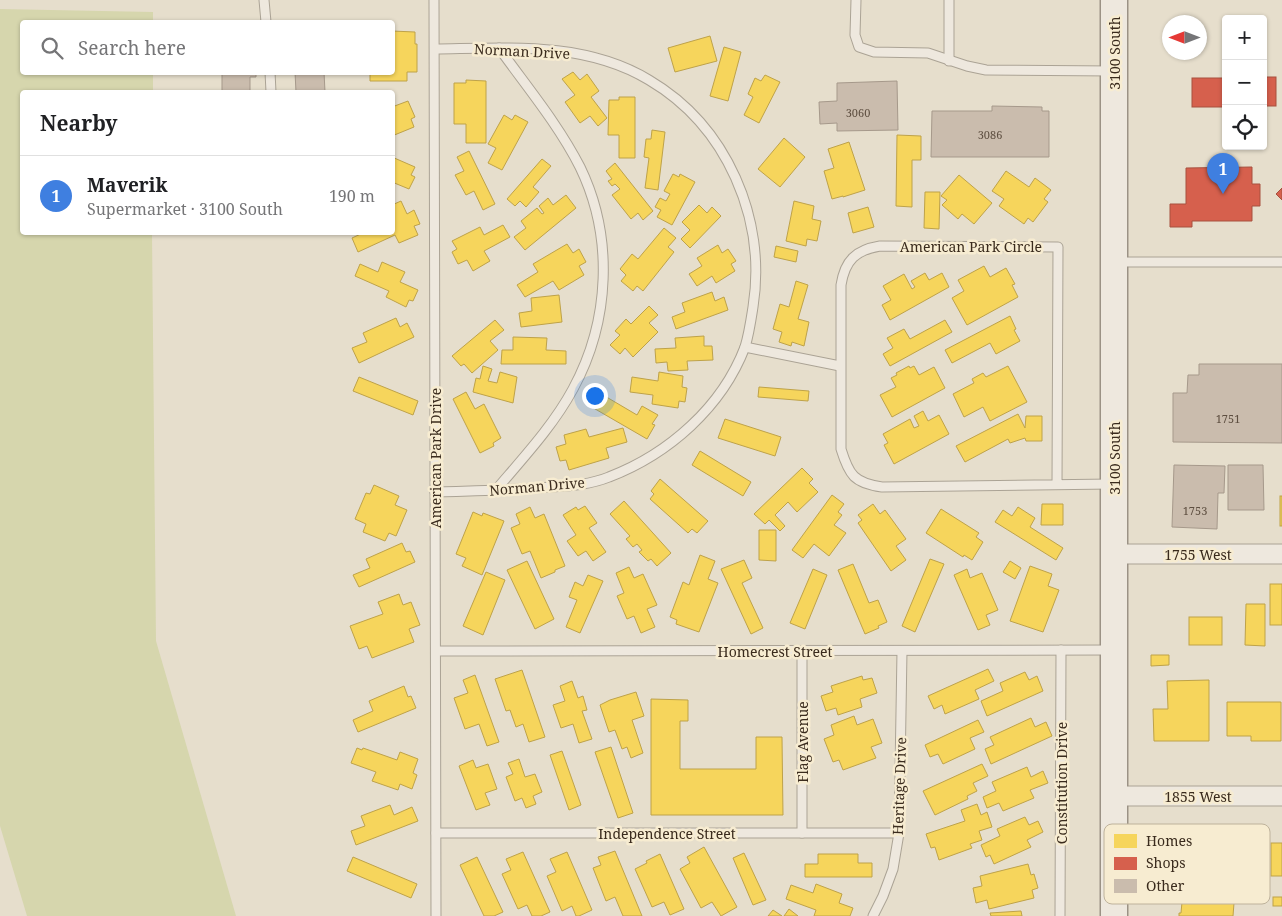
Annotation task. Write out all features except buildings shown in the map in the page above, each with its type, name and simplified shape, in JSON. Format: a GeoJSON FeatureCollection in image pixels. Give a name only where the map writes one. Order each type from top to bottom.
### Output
{"type":"FeatureCollection","features":[{"type":"Feature","properties":{"kind":"main road","name":"3100 South"},"geometry":{"type":"LineString","coordinates":[[1114,0],[1114,824]]}},
{"type":"Feature","properties":{"kind":"street","name":"1755 West"},"geometry":{"type":"LineString","coordinates":[[1114,554],[1282,554]]}},
{"type":"Feature","properties":{"kind":"street","name":"1855 West"},"geometry":{"type":"LineString","coordinates":[[1114,796],[1282,796]]}},
{"type":"Feature","properties":{"kind":"lane"},"geometry":{"type":"LineString","coordinates":[[264,0],[266,20]]}},
{"type":"Feature","properties":{"kind":"lane","name":"American Park Drive"},"geometry":{"type":"LineString","coordinates":[[434,0],[436,916]]}},
{"type":"Feature","properties":{"kind":"lane"},"geometry":{"type":"LineString","coordinates":[[856,0],[855,35],[859,47],[874,52],[928,54],[986,70],[1114,71]]}},
{"type":"Feature","properties":{"kind":"lane"},"geometry":{"type":"LineString","coordinates":[[949,0],[949,61]]}},
{"type":"Feature","properties":{"kind":"lane"},"geometry":{"type":"LineString","coordinates":[[495,490],[535,444],[574,388],[594,341],[601,306],[604,266],[600,226],[580,166],[554,122],[499,48]]}},
{"type":"Feature","properties":{"kind":"lane","name":"Norman Drive"},"geometry":{"type":"LineString","coordinates":[[435,49],[558,49],[590,56],[621,66],[650,80],[676,99],[699,120],[727,161],[742,191],[752,224],[756,257],[756,290],[752,320],[745,347],[730,377],[711,404],[688,430],[663,449],[636,465],[608,478],[580,485],[436,492]]}},
{"type":"Feature","properties":{"kind":"lane"},"geometry":{"type":"LineString","coordinates":[[270,75],[272,90]]}},
{"type":"Feature","properties":{"kind":"lane","name":"American Park Circle"},"geometry":{"type":"LineString","coordinates":[[1057,484],[1058,246],[880,246],[858,253],[846,266],[841,284],[841,449],[848,471],[853,477],[861,482],[882,487],[1114,484]]}},
{"type":"Feature","properties":{"kind":"lane"},"geometry":{"type":"LineString","coordinates":[[1114,262],[1282,262]]}},
{"type":"Feature","properties":{"kind":"lane"},"geometry":{"type":"LineString","coordinates":[[745,347],[840,366]]}},
{"type":"Feature","properties":{"kind":"lane","name":"Constitution Drive"},"geometry":{"type":"LineString","coordinates":[[1060,916],[1061,650]]}},
{"type":"Feature","properties":{"kind":"lane","name":"Homecrest Street"},"geometry":{"type":"LineString","coordinates":[[436,651],[1114,650]]}},
{"type":"Feature","properties":{"kind":"lane","name":"Flag Avenue"},"geometry":{"type":"LineString","coordinates":[[802,651],[802,833]]}},
{"type":"Feature","properties":{"kind":"lane","name":"Heritage Drive"},"geometry":{"type":"LineString","coordinates":[[873,916],[893,870],[899,833],[902,651]]}},
{"type":"Feature","properties":{"kind":"lane","name":"Independence Street"},"geometry":{"type":"LineString","coordinates":[[436,834],[899,833]]}},
{"type":"Feature","properties":{"kind":"green space"},"geometry":{"type":"Polygon","coordinates":[[[0,9],[153,12],[153,20],[20,20],[20,75],[153,75],[153,90],[20,90],[20,235],[152,235],[156,641],[236,916],[27,916],[0,826],[0,9]]]}},
{"type":"Feature","properties":{"kind":"place","name":"Maverik"},"geometry":{"type":"Point","coordinates":[1223,194]}}]}
